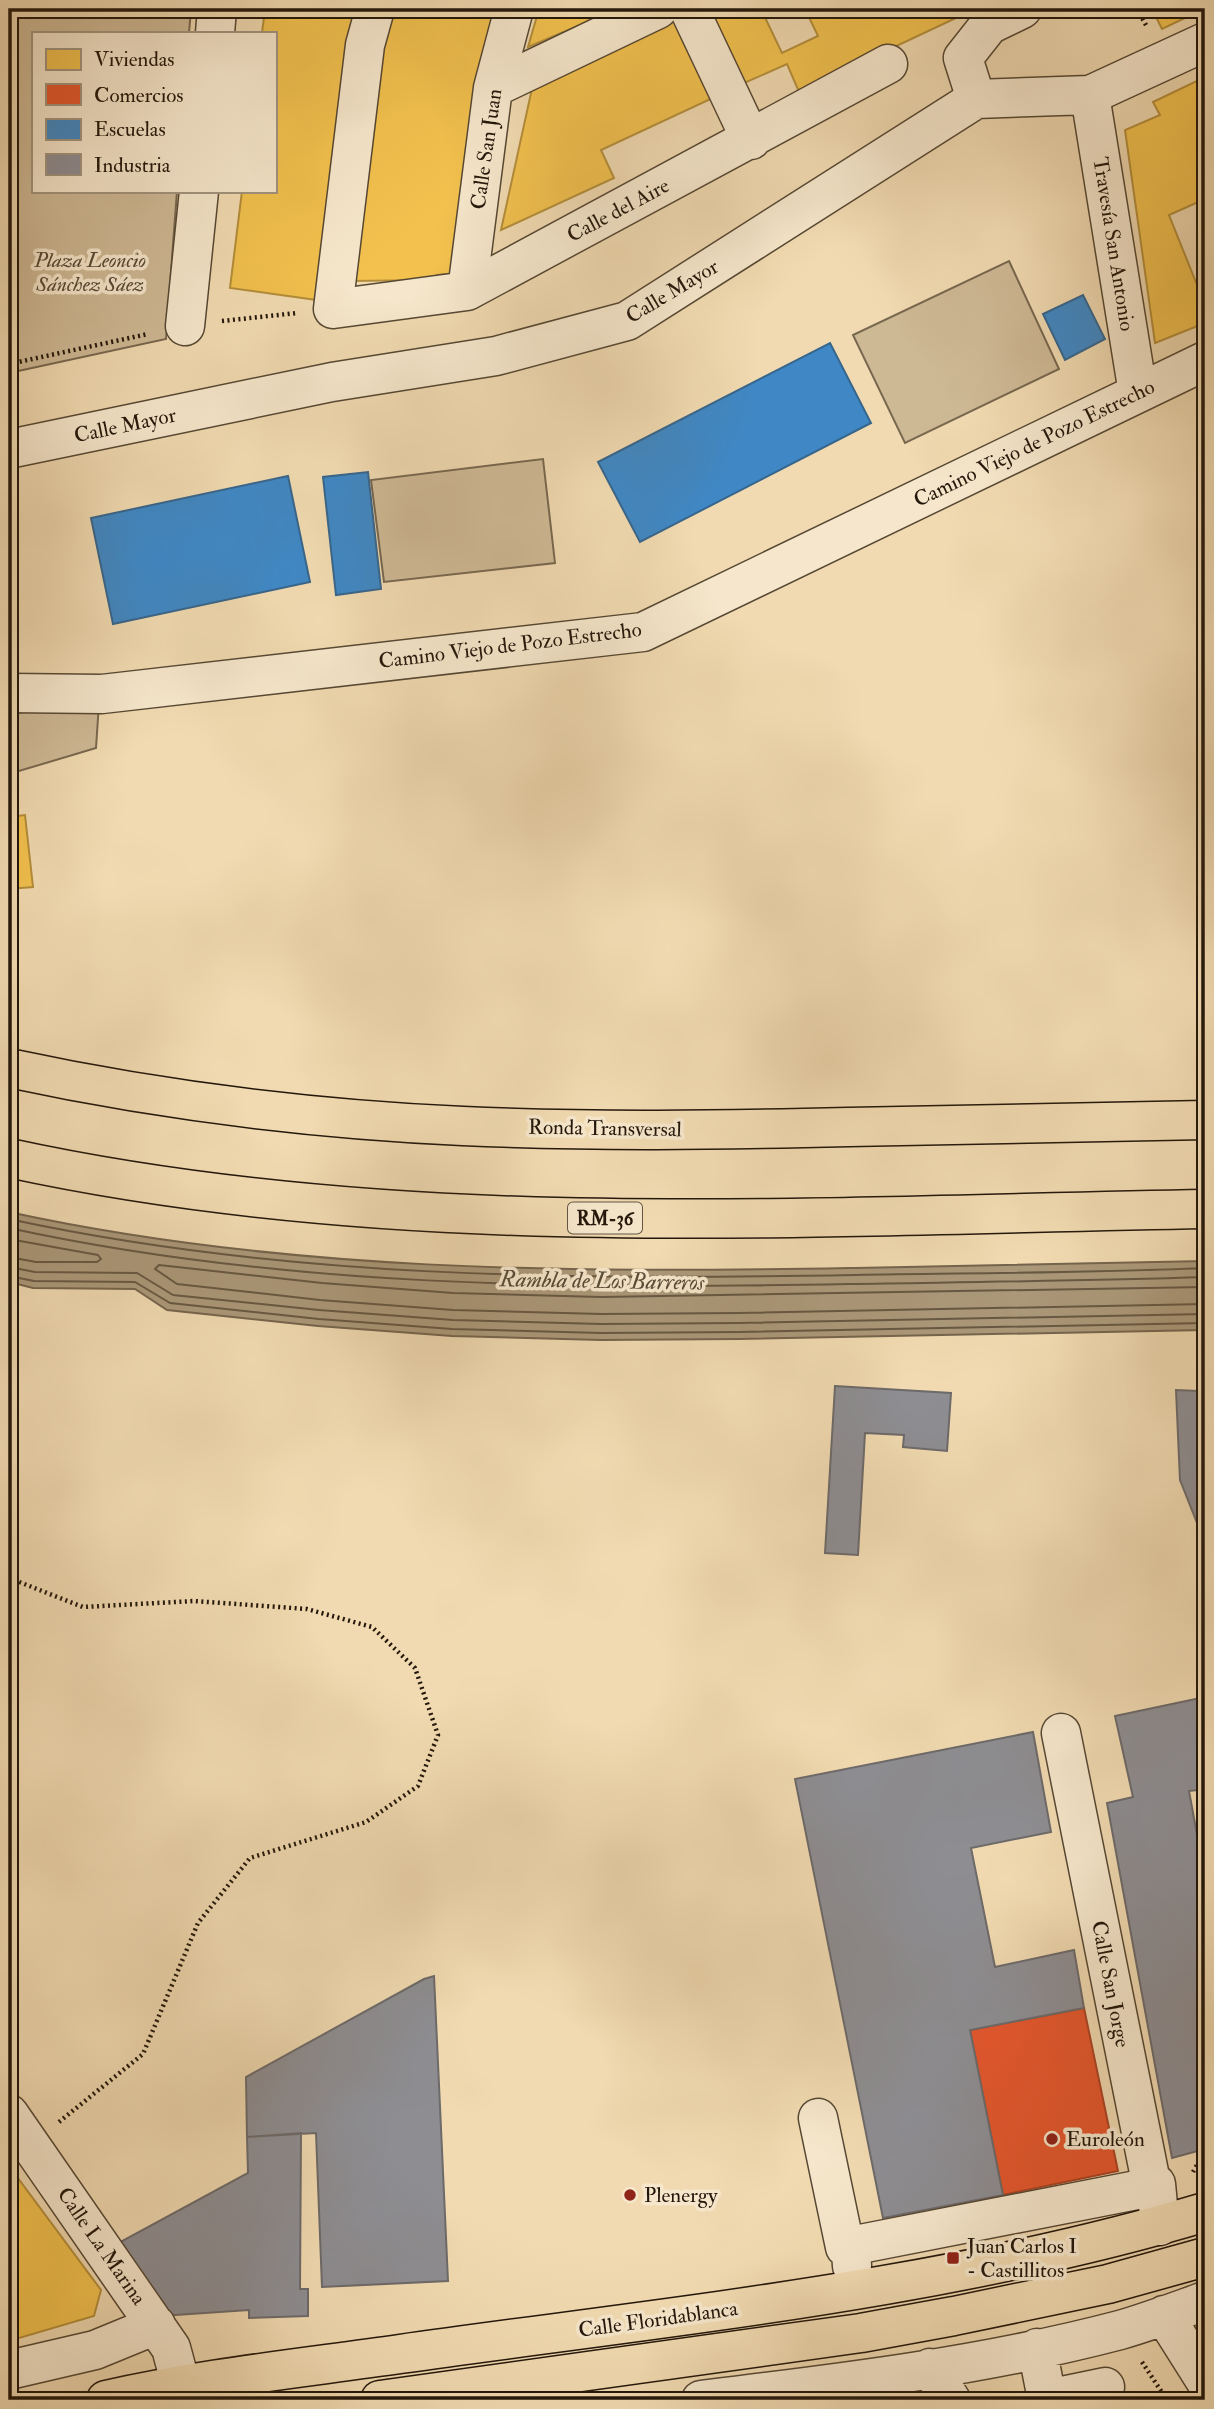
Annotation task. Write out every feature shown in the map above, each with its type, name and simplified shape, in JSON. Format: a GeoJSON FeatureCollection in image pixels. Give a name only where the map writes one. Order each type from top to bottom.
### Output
{"type":"FeatureCollection","features":[{"type":"Feature","properties":{"kind":"main road","name":"Ronda Transversal"},"geometry":{"type":"LineString","coordinates":[[9,1068],[194,1102],[462,1126],[603,1130],[737,1129],[1205,1120]]}},
{"type":"Feature","properties":{"kind":"main road"},"geometry":{"type":"LineString","coordinates":[[603,1130],[1205,1101]]}},
{"type":"Feature","properties":{"kind":"main road","name":"RM-36"},"geometry":{"type":"LineString","coordinates":[[9,1158],[183,1190],[328,1205],[458,1214],[602,1218],[1205,1209]]}},
{"type":"Feature","properties":{"kind":"main road","name":"Calle Floridablanca"},"geometry":{"type":"LineString","coordinates":[[106,2400],[181,2385],[730,2309],[853,2289],[1025,2258],[1160,2226],[1205,2212]]}},
{"type":"Feature","properties":{"kind":"main road","name":"Calle Floridablanca"},"geometry":{"type":"LineString","coordinates":[[380,2400],[861,2333],[1108,2284],[1205,2257]]}},
{"type":"Feature","properties":{"kind":"street"},"geometry":{"type":"LineString","coordinates":[[215,32],[217,9]]}},
{"type":"Feature","properties":{"kind":"street","name":"Calle del Aire"},"geometry":{"type":"LineString","coordinates":[[374,9],[365,45],[333,309],[467,290],[751,140],[888,64]]}},
{"type":"Feature","properties":{"kind":"street","name":"Calle San Juan"},"geometry":{"type":"LineString","coordinates":[[467,290],[493,88],[514,9]]}},
{"type":"Feature","properties":{"kind":"street"},"geometry":{"type":"LineString","coordinates":[[493,88],[658,9]]}},
{"type":"Feature","properties":{"kind":"street"},"geometry":{"type":"LineString","coordinates":[[689,9],[751,140]]}},
{"type":"Feature","properties":{"kind":"street"},"geometry":{"type":"LineString","coordinates":[[1022,9],[989,25],[963,58],[976,99],[1090,95],[1205,42]]}},
{"type":"Feature","properties":{"kind":"street","name":"Travesía San Antonio"},"geometry":{"type":"LineString","coordinates":[[1090,95],[1138,393]]}},
{"type":"Feature","properties":{"kind":"street","name":"Calle Mayor"},"geometry":{"type":"LineString","coordinates":[[9,449],[332,382],[496,355],[627,321],[976,99]]}},
{"type":"Feature","properties":{"kind":"street"},"geometry":{"type":"LineString","coordinates":[[185,326],[198,192]]}},
{"type":"Feature","properties":{"kind":"street","name":"Camino Viejo de Pozo Estrecho"},"geometry":{"type":"LineString","coordinates":[[9,694],[102,694],[643,632],[1205,361]]}},
{"type":"Feature","properties":{"kind":"street","name":"Calle San Jorge"},"geometry":{"type":"LineString","coordinates":[[1061,1733],[1152,2187],[1156,2184],[1160,2226]]}},
{"type":"Feature","properties":{"kind":"street","name":"Calle La Marina"},"geometry":{"type":"LineString","coordinates":[[9,2114],[171,2348],[181,2385]]}},
{"type":"Feature","properties":{"kind":"street"},"geometry":{"type":"LineString","coordinates":[[818,2118],[845,2246],[851,2250],[853,2289]]}},
{"type":"Feature","properties":{"kind":"street"},"geometry":{"type":"LineString","coordinates":[[845,2246],[1152,2187]]}},
{"type":"Feature","properties":{"kind":"street"},"geometry":{"type":"LineString","coordinates":[[701,2400],[786,2395],[1037,2348],[1120,2330],[1205,2301]]}},
{"type":"Feature","properties":{"kind":"street"},"geometry":{"type":"LineString","coordinates":[[1164,2315],[1205,2380]]}},
{"type":"Feature","properties":{"kind":"street"},"geometry":{"type":"LineString","coordinates":[[9,2370],[94,2350],[156,2325]]}},
{"type":"Feature","properties":{"kind":"street"},"geometry":{"type":"LineString","coordinates":[[1037,2348],[1047,2399],[1105,2387]]}},
{"type":"Feature","properties":{"kind":"street"},"geometry":{"type":"LineString","coordinates":[[930,2368],[951,2400]]}},
{"type":"Feature","properties":{"kind":"path"},"geometry":{"type":"LineString","coordinates":[[9,1578],[83,1607],[194,1601],[307,1609],[372,1627],[415,1668],[438,1735],[418,1786],[366,1822],[250,1858],[198,1923],[143,2054],[32,2145]]}},
{"type":"Feature","properties":{"kind":"path"},"geometry":{"type":"LineString","coordinates":[[1192,2173],[1201,2158],[1205,2157]]}},
{"type":"Feature","properties":{"kind":"green space","name":"Plaza Leoncio Sánchez Sáez"},"geometry":{"type":"Polygon","coordinates":[[[9,9],[191,9],[189,32],[32,32],[32,192],[177,192],[166,339],[9,373],[9,9]]]}},
{"type":"Feature","properties":{"kind":"green space"},"geometry":{"type":"Polygon","coordinates":[[[1009,261],[1059,369],[905,443],[853,335],[1009,261]]]}},
{"type":"Feature","properties":{"kind":"green space"},"geometry":{"type":"Polygon","coordinates":[[[543,459],[555,563],[384,582],[371,480],[543,459]]]}},
{"type":"Feature","properties":{"kind":"green space"},"geometry":{"type":"Polygon","coordinates":[[[99,703],[96,748],[9,774],[9,714],[99,703]]]}},
{"type":"Feature","properties":{"kind":"water","name":"Rambla de Los Barreros"},"geometry":{"type":"Polygon","coordinates":[[[9,1212],[113,1232],[217,1247],[427,1264],[638,1270],[1205,1261],[1205,1330],[601,1340],[452,1336],[318,1326],[167,1310],[135,1289],[33,1288],[9,1282],[9,1212]]]}},
{"type":"Feature","properties":{"kind":"building: Viviendas"},"geometry":{"type":"Polygon","coordinates":[[[265,9],[359,9],[324,301],[230,288],[242,192],[276,192],[276,32],[262,32],[265,9]]]}},
{"type":"Feature","properties":{"kind":"building: Viviendas"},"geometry":{"type":"Polygon","coordinates":[[[386,9],[495,9],[458,273],[437,275],[438,280],[348,281],[386,9]]]}},
{"type":"Feature","properties":{"kind":"building: Viviendas"},"geometry":{"type":"Polygon","coordinates":[[[539,9],[618,9],[528,47],[539,9]]]}},
{"type":"Feature","properties":{"kind":"building: Viviendas"},"geometry":{"type":"Polygon","coordinates":[[[710,9],[761,9],[782,53],[818,36],[805,9],[975,9],[799,92],[787,64],[742,84],[710,9]]]}},
{"type":"Feature","properties":{"kind":"building: Viviendas"},"geometry":{"type":"Polygon","coordinates":[[[1152,9],[1204,9],[1162,29],[1152,9]]]}},
{"type":"Feature","properties":{"kind":"building: Viviendas"},"geometry":{"type":"Polygon","coordinates":[[[682,17],[717,96],[601,150],[614,178],[501,230],[533,84],[682,17]]]}},
{"type":"Feature","properties":{"kind":"building: Viviendas"},"geometry":{"type":"Polygon","coordinates":[[[1205,77],[1205,199],[1169,215],[1205,305],[1205,323],[1155,343],[1125,130],[1160,115],[1153,102],[1205,77]]]}},
{"type":"Feature","properties":{"kind":"building: Viviendas"},"geometry":{"type":"Polygon","coordinates":[[[25,815],[33,887],[9,889],[9,817],[25,815]]]}},
{"type":"Feature","properties":{"kind":"building: Viviendas"},"geometry":{"type":"Polygon","coordinates":[[[9,2166],[101,2290],[94,2316],[9,2341],[9,2166]]]}},
{"type":"Feature","properties":{"kind":"building: Comercios"},"geometry":{"type":"Polygon","coordinates":[[[1084,2008],[1118,2171],[1003,2195],[970,2030],[1084,2008]]]}},
{"type":"Feature","properties":{"kind":"building: Escuelas"},"geometry":{"type":"Polygon","coordinates":[[[1083,295],[1105,339],[1065,360],[1043,314],[1083,295]]]}},
{"type":"Feature","properties":{"kind":"building: Escuelas"},"geometry":{"type":"Polygon","coordinates":[[[830,343],[871,423],[640,542],[598,462],[830,343]]]}},
{"type":"Feature","properties":{"kind":"building: Escuelas"},"geometry":{"type":"Polygon","coordinates":[[[368,472],[381,589],[336,595],[323,477],[368,472]]]}},
{"type":"Feature","properties":{"kind":"building: Escuelas"},"geometry":{"type":"Polygon","coordinates":[[[288,476],[310,582],[113,624],[91,518],[288,476]]]}},
{"type":"Feature","properties":{"kind":"building: Industria"},"geometry":{"type":"Polygon","coordinates":[[[1205,1348],[1205,1543],[1180,1480],[1176,1390],[1199,1391],[1197,1350],[1205,1348]]]}},
{"type":"Feature","properties":{"kind":"building: Industria"},"geometry":{"type":"Polygon","coordinates":[[[835,1386],[951,1393],[947,1451],[903,1447],[904,1435],[865,1433],[858,1555],[825,1553],[835,1386]]]}},
{"type":"Feature","properties":{"kind":"building: Industria"},"geometry":{"type":"Polygon","coordinates":[[[1205,1697],[1205,1789],[1189,1791],[1205,1878],[1205,2149],[1172,2158],[1107,1803],[1133,1797],[1115,1716],[1205,1697]]]}},
{"type":"Feature","properties":{"kind":"building: Industria"},"geometry":{"type":"Polygon","coordinates":[[[1033,1732],[1051,1832],[971,1848],[995,1967],[1074,1950],[1084,2008],[970,2030],[1003,2195],[883,2218],[795,1779],[1033,1732]]]}},
{"type":"Feature","properties":{"kind":"building: Industria"},"geometry":{"type":"Polygon","coordinates":[[[434,1976],[448,2281],[322,2287],[316,2133],[247,2137],[246,2077],[434,1976]]]}},
{"type":"Feature","properties":{"kind":"building: Industria"},"geometry":{"type":"Polygon","coordinates":[[[301,2133],[300,2289],[308,2289],[308,2316],[249,2318],[249,2310],[161,2316],[111,2247],[248,2173],[247,2137],[301,2133]]]}},
{"type":"Feature","properties":{"kind":"place","name":"Euroleón"},"geometry":{"type":"Point","coordinates":[1052,2139]}},
{"type":"Feature","properties":{"kind":"place","name":"Plenergy"},"geometry":{"type":"Point","coordinates":[630,2195]}},
{"type":"Feature","properties":{"kind":"place","name":"Juan Carlos I - Castillitos"},"geometry":{"type":"Point","coordinates":[953,2258]}}]}
